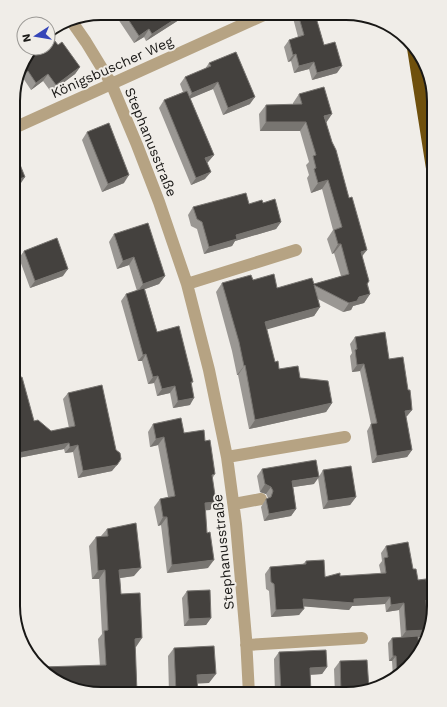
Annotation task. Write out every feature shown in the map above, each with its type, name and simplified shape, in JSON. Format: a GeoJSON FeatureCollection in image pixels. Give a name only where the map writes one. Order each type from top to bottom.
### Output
{"type":"FeatureCollection","features":[{"type":"Feature","properties":{"kind":"highway"},"geometry":{"type":"LineString","coordinates":[[415,59],[427,137]]}},
{"type":"Feature","properties":{"kind":"street","name":"Königsbuscher Weg"},"geometry":{"type":"LineString","coordinates":[[20,125],[253,20]]}},
{"type":"Feature","properties":{"kind":"street","name":"Stephanusstraße"},"geometry":{"type":"LineString","coordinates":[[74,25],[111,83],[137,144],[159,202],[186,284],[209,370],[227,457],[234,504],[249,687]]}},
{"type":"Feature","properties":{"kind":"street"},"geometry":{"type":"LineString","coordinates":[[186,284],[296,250]]}},
{"type":"Feature","properties":{"kind":"street"},"geometry":{"type":"LineString","coordinates":[[227,457],[345,437]]}},
{"type":"Feature","properties":{"kind":"street"},"geometry":{"type":"LineString","coordinates":[[234,504],[261,499]]}},
{"type":"Feature","properties":{"kind":"street"},"geometry":{"type":"LineString","coordinates":[[246,645],[362,638]]}},
{"type":"Feature","properties":{"kind":"building"},"geometry":{"type":"Polygon","coordinates":[[[129,20],[174,20],[152,34],[149,29],[139,36],[129,20]]]}},
{"type":"Feature","properties":{"kind":"building"},"geometry":{"type":"Polygon","coordinates":[[[300,20],[317,20],[324,45],[335,42],[342,66],[317,73],[314,62],[299,66],[296,54],[293,55],[289,40],[304,35],[300,20]]]}},
{"type":"Feature","properties":{"kind":"building"},"geometry":{"type":"Polygon","coordinates":[[[56,42],[58,45],[62,42],[80,67],[56,85],[48,74],[36,83],[28,71],[25,74],[34,56],[56,56],[56,42]]]}},
{"type":"Feature","properties":{"kind":"building"},"geometry":{"type":"Polygon","coordinates":[[[236,52],[255,97],[228,108],[218,82],[192,93],[185,77],[211,66],[209,63],[236,52]]]}},
{"type":"Feature","properties":{"kind":"building"},"geometry":{"type":"Polygon","coordinates":[[[324,87],[332,114],[324,116],[336,150],[349,198],[352,197],[367,250],[361,252],[369,281],[367,284],[370,294],[359,297],[357,301],[349,303],[314,285],[320,307],[265,322],[275,362],[278,361],[279,369],[298,366],[300,378],[328,381],[332,403],[255,420],[245,365],[244,366],[239,342],[222,283],[251,275],[253,280],[274,274],[277,288],[312,278],[314,284],[349,274],[341,244],[338,244],[334,230],[342,227],[328,180],[318,183],[314,169],[316,168],[313,156],[316,155],[306,122],[266,122],[266,105],[302,104],[299,94],[324,87]]]}},
{"type":"Feature","properties":{"kind":"building"},"geometry":{"type":"Polygon","coordinates":[[[187,91],[214,155],[205,158],[211,172],[196,178],[164,100],[187,91]]]}},
{"type":"Feature","properties":{"kind":"building"},"geometry":{"type":"Polygon","coordinates":[[[109,123],[129,175],[108,184],[87,132],[109,123]]]}},
{"type":"Feature","properties":{"kind":"building"},"geometry":{"type":"Polygon","coordinates":[[[20,165],[25,177],[20,179],[20,165]]]}},
{"type":"Feature","properties":{"kind":"building"},"geometry":{"type":"Polygon","coordinates":[[[246,193],[249,204],[262,200],[263,203],[275,199],[281,222],[236,235],[237,239],[209,247],[202,222],[197,219],[193,207],[246,193]]]}},
{"type":"Feature","properties":{"kind":"building"},"geometry":{"type":"Polygon","coordinates":[[[148,223],[165,276],[143,284],[134,257],[123,261],[114,234],[148,223]]]}},
{"type":"Feature","properties":{"kind":"building"},"geometry":{"type":"Polygon","coordinates":[[[57,238],[68,269],[35,281],[24,251],[57,238]]]}},
{"type":"Feature","properties":{"kind":"building"},"geometry":{"type":"Polygon","coordinates":[[[144,288],[157,332],[179,326],[193,382],[191,382],[194,398],[178,401],[175,386],[162,389],[158,376],[153,377],[146,354],[143,355],[126,294],[144,288]]]}},
{"type":"Feature","properties":{"kind":"building"},"geometry":{"type":"Polygon","coordinates":[[[385,332],[389,359],[403,357],[408,390],[410,390],[411,399],[412,410],[405,411],[412,450],[377,456],[371,424],[377,423],[364,364],[357,365],[355,337],[385,332]]]}},
{"type":"Feature","properties":{"kind":"building"},"geometry":{"type":"Polygon","coordinates":[[[20,377],[22,377],[34,421],[38,420],[51,431],[75,426],[68,393],[102,385],[116,450],[120,453],[121,459],[117,465],[83,471],[78,445],[70,447],[69,443],[20,453],[20,377]]]}},
{"type":"Feature","properties":{"kind":"building"},"geometry":{"type":"Polygon","coordinates":[[[181,418],[184,433],[204,430],[205,441],[210,440],[215,474],[212,475],[216,502],[205,503],[207,533],[210,532],[214,560],[172,565],[167,517],[163,517],[160,499],[175,496],[164,437],[156,439],[153,424],[181,418]]]}},
{"type":"Feature","properties":{"kind":"building"},"geometry":{"type":"Polygon","coordinates":[[[316,460],[319,477],[292,481],[296,509],[269,514],[266,499],[271,497],[273,491],[271,487],[265,484],[262,469],[316,460]]]}},
{"type":"Feature","properties":{"kind":"building"},"geometry":{"type":"Polygon","coordinates":[[[351,466],[356,497],[328,501],[323,470],[351,466]]]}},
{"type":"Feature","properties":{"kind":"building"},"geometry":{"type":"Polygon","coordinates":[[[136,523],[141,568],[119,570],[121,594],[140,593],[142,638],[135,639],[137,687],[101,687],[80,684],[70,681],[48,667],[106,665],[104,631],[108,630],[105,570],[98,571],[96,537],[108,536],[107,529],[136,523]]]}},
{"type":"Feature","properties":{"kind":"building"},"geometry":{"type":"Polygon","coordinates":[[[408,542],[413,569],[416,569],[418,580],[426,579],[427,612],[423,630],[406,631],[404,603],[391,605],[390,597],[354,599],[354,603],[303,599],[304,609],[276,610],[274,584],[271,582],[270,567],[306,564],[306,561],[324,560],[325,577],[340,573],[340,576],[386,573],[384,558],[388,557],[386,546],[408,542]]]}},
{"type":"Feature","properties":{"kind":"building"},"geometry":{"type":"Polygon","coordinates":[[[210,590],[211,618],[189,619],[187,591],[210,590]]]}},
{"type":"Feature","properties":{"kind":"building"},"geometry":{"type":"Polygon","coordinates":[[[418,636],[418,642],[416,646],[410,655],[397,669],[396,656],[393,656],[392,638],[418,636]]]}},
{"type":"Feature","properties":{"kind":"building"},"geometry":{"type":"Polygon","coordinates":[[[214,646],[216,674],[197,675],[198,687],[176,687],[174,648],[214,646]]]}},
{"type":"Feature","properties":{"kind":"building"},"geometry":{"type":"Polygon","coordinates":[[[326,650],[327,667],[310,668],[311,687],[281,687],[279,652],[326,650]]]}},
{"type":"Feature","properties":{"kind":"building"},"geometry":{"type":"Polygon","coordinates":[[[367,660],[369,684],[341,687],[340,661],[367,660]]]}}]}
